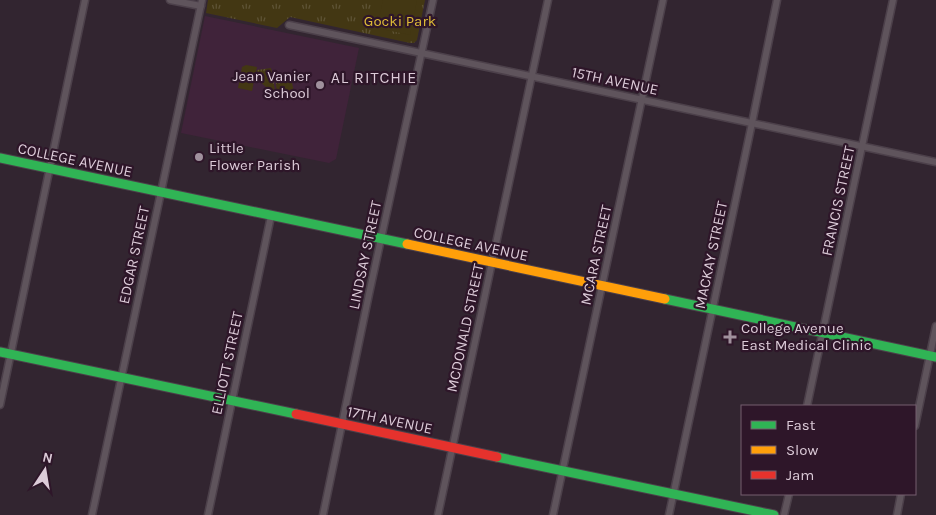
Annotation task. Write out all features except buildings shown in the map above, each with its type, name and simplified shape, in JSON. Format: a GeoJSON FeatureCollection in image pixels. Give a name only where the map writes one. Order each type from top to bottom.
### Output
{"type":"FeatureCollection","features":[{"type":"Feature","properties":{"kind":"street"},"geometry":{"type":"LineString","coordinates":[[0,405],[85,0]]}},
{"type":"Feature","properties":{"kind":"street"},"geometry":{"type":"LineString","coordinates":[[170,0],[201,3]]}},
{"type":"Feature","properties":{"kind":"street","name":"LINDSAY STREET"},"geometry":{"type":"LineString","coordinates":[[323,515],[433,0]]}},
{"type":"Feature","properties":{"kind":"street","name":"MCDONALD STREET"},"geometry":{"type":"LineString","coordinates":[[438,515],[548,0]]}},
{"type":"Feature","properties":{"kind":"street","name":"MCARA STREET"},"geometry":{"type":"LineString","coordinates":[[553,515],[564,471],[663,0]]}},
{"type":"Feature","properties":{"kind":"street","name":"MACKAY STREET"},"geometry":{"type":"LineString","coordinates":[[669,515],[777,0]]}},
{"type":"Feature","properties":{"kind":"street","name":"FRANCIS STREET"},"geometry":{"type":"LineString","coordinates":[[807,405],[893,0]]}},
{"type":"Feature","properties":{"kind":"street","name":"EDGAR STREET"},"geometry":{"type":"LineString","coordinates":[[92,515],[201,3]]}},
{"type":"Feature","properties":{"kind":"street","name":"15TH AVENUE"},"geometry":{"type":"LineString","coordinates":[[289,25],[936,162]]}},
{"type":"Feature","properties":{"kind":"street","name":"COLLEGE AVENUE"},"geometry":{"type":"LineString","coordinates":[[0,158],[933,356]]}},
{"type":"Feature","properties":{"kind":"street","name":"ELLIOTT STREET"},"geometry":{"type":"LineString","coordinates":[[208,515],[271,216]]}},
{"type":"Feature","properties":{"kind":"street"},"geometry":{"type":"LineString","coordinates":[[916,422],[933,356],[936,326]]}},
{"type":"Feature","properties":{"kind":"street","name":"17TH AVENUE"},"geometry":{"type":"LineString","coordinates":[[0,352],[774,515]]}},
{"type":"Feature","properties":{"kind":"street"},"geometry":{"type":"LineString","coordinates":[[784,515],[788,495]]}},
{"type":"Feature","properties":{"kind":"street"},"geometry":{"type":"LineString","coordinates":[[897,515],[901,495]]}},
{"type":"Feature","properties":{"kind":"shaded area"},"geometry":{"type":"Polygon","coordinates":[[[205,16],[359,48],[336,159],[329,163],[181,133],[205,16]]]}},
{"type":"Feature","properties":{"kind":"green space","name":"Gocki Park"},"geometry":{"type":"Polygon","coordinates":[[[208,0],[425,0],[417,40],[414,43],[410,43],[290,17],[277,28],[206,13],[208,0]]]}},
{"type":"Feature","properties":{"kind":"green space"},"geometry":{"type":"Polygon","coordinates":[[[383,0],[417,0],[410,35],[377,28],[383,0]]]}},
{"type":"Feature","properties":{"kind":"green space"},"geometry":{"type":"Polygon","coordinates":[[[246,65],[257,67],[252,91],[238,88],[242,67],[246,65]]]}},
{"type":"Feature","properties":{"kind":"green space"},"geometry":{"type":"Polygon","coordinates":[[[271,68],[275,90],[267,88],[256,78],[257,70],[271,68]]]}},
{"type":"Feature","properties":{"kind":"green space"},"geometry":{"type":"Polygon","coordinates":[[[282,73],[291,78],[295,97],[277,93],[275,76],[282,73]]]}},
{"type":"Feature","properties":{"kind":"traffic: fast"},"geometry":{"type":"LineString","coordinates":[[0,158],[407,244]]}},
{"type":"Feature","properties":{"kind":"traffic: fast"},"geometry":{"type":"LineString","coordinates":[[665,299],[936,357]]}},
{"type":"Feature","properties":{"kind":"traffic: fast"},"geometry":{"type":"LineString","coordinates":[[0,352],[296,414]]}},
{"type":"Feature","properties":{"kind":"traffic: fast"},"geometry":{"type":"LineString","coordinates":[[497,457],[774,515]]}},
{"type":"Feature","properties":{"kind":"traffic: slow"},"geometry":{"type":"LineString","coordinates":[[407,244],[665,299]]}},
{"type":"Feature","properties":{"kind":"traffic: jam"},"geometry":{"type":"LineString","coordinates":[[296,414],[497,457]]}},
{"type":"Feature","properties":{"kind":"place","name":"Jean Vanier School"},"geometry":{"type":"Point","coordinates":[320,85]}},
{"type":"Feature","properties":{"kind":"place","name":"Little Flower Parish"},"geometry":{"type":"Point","coordinates":[199,157]}},
{"type":"Feature","properties":{"kind":"place","name":"College Avenue East Medical Clinic"},"geometry":{"type":"Point","coordinates":[730,337]}},
{"type":"Feature","properties":{"kind":"district","name":"AL RITCHIE"},"geometry":{"type":"Point","coordinates":[374,77]}}]}
